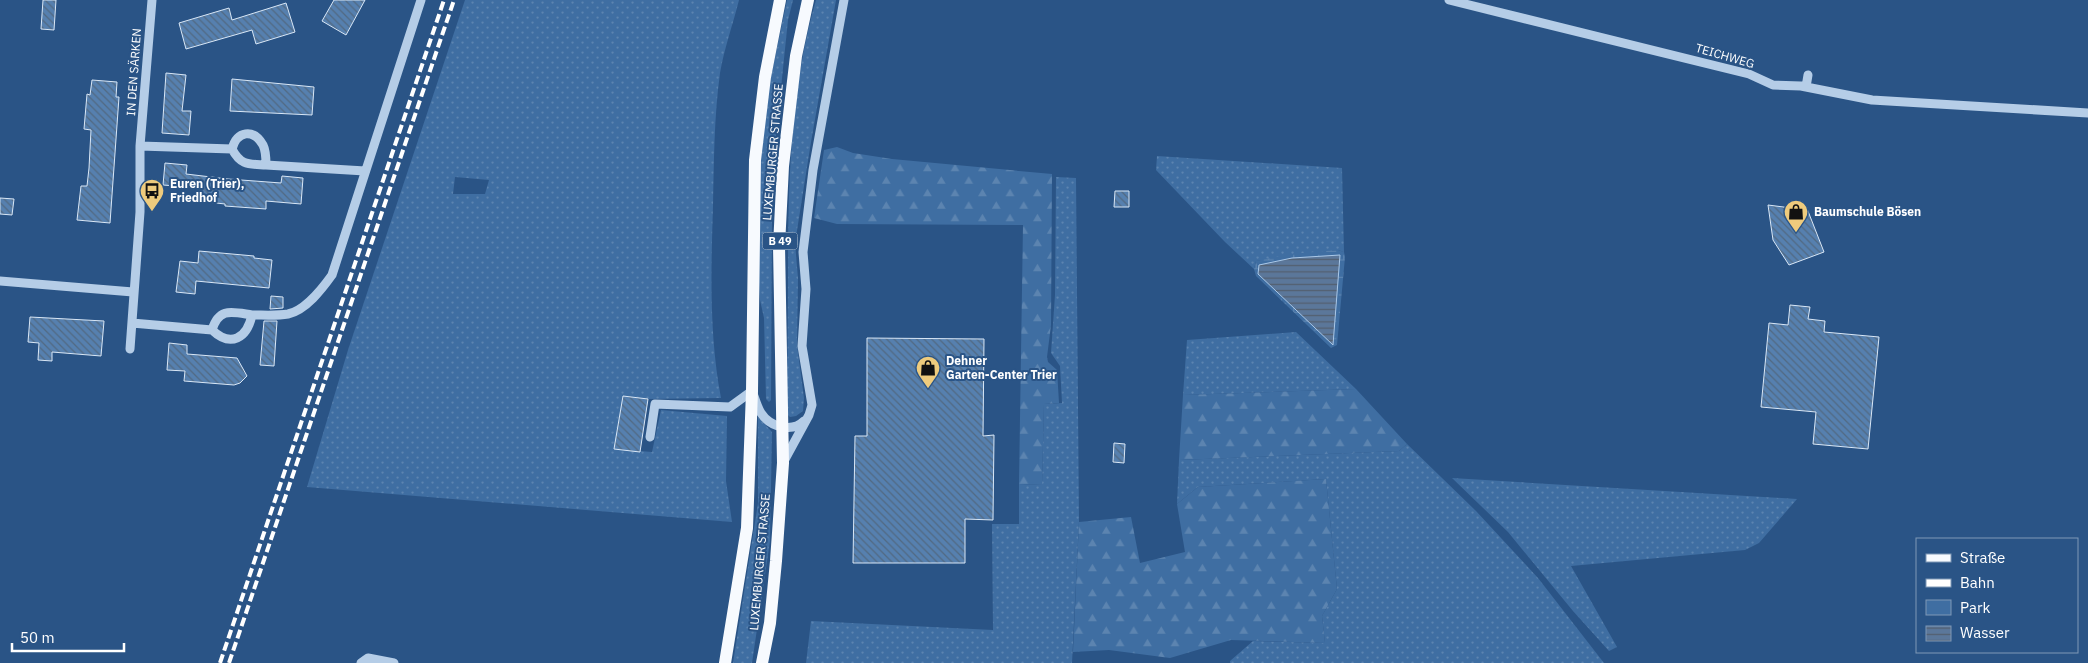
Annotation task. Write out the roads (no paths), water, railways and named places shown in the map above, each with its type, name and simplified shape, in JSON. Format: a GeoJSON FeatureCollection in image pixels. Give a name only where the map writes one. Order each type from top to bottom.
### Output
{"type":"FeatureCollection","features":[{"type":"Feature","properties":{"kind":"main road","name":"LUXEMBURGER STRASSE"},"geometry":{"type":"LineString","coordinates":[[725,663],[747,528],[752,391],[755,160],[765,77],[780,0]]}},
{"type":"Feature","properties":{"kind":"main road","name":"LUXEMBURGER STRASSE"},"geometry":{"type":"LineString","coordinates":[[762,663],[770,623],[782,463],[780,246],[783,166],[796,56],[808,0]]}},
{"type":"Feature","properties":{"kind":"street","name":"IN DEN SÄRKEN"},"geometry":{"type":"LineString","coordinates":[[130,349],[140,212],[140,146],[152,0]]}},
{"type":"Feature","properties":{"kind":"street"},"geometry":{"type":"LineString","coordinates":[[212,330],[215,320],[222,314],[232,312],[252,316],[290,314],[322,290],[332,275],[422,0]]}},
{"type":"Feature","properties":{"kind":"street","name":"LUXEMBURGER STRASSE"},"geometry":{"type":"LineString","coordinates":[[782,463],[809,415],[812,405],[802,346],[806,289],[803,252],[813,170],[844,0]]}},
{"type":"Feature","properties":{"kind":"street","name":"TEICHWEG"},"geometry":{"type":"LineString","coordinates":[[1449,0],[1749,74],[1773,85],[1806,87],[1872,100],[2088,113]]}},
{"type":"Feature","properties":{"kind":"street"},"geometry":{"type":"LineString","coordinates":[[1806,87],[1808,75]]}},
{"type":"Feature","properties":{"kind":"street"},"geometry":{"type":"LineString","coordinates":[[232,149],[234,141],[239,136],[248,134],[256,136],[264,147],[266,165]]}},
{"type":"Feature","properties":{"kind":"street"},"geometry":{"type":"LineString","coordinates":[[140,146],[232,149]]}},
{"type":"Feature","properties":{"kind":"street"},"geometry":{"type":"LineString","coordinates":[[232,149],[240,160],[247,164],[365,171]]}},
{"type":"Feature","properties":{"kind":"street"},"geometry":{"type":"LineString","coordinates":[[0,281],[133,292]]}},
{"type":"Feature","properties":{"kind":"street"},"geometry":{"type":"LineString","coordinates":[[132,323],[212,330],[218,336],[231,340],[242,337],[250,327],[252,316]]}},
{"type":"Feature","properties":{"kind":"street"},"geometry":{"type":"LineString","coordinates":[[650,437],[656,404],[730,407],[752,391]]}},
{"type":"Feature","properties":{"kind":"street","name":"LUXEMBURGER STRASSE"},"geometry":{"type":"LineString","coordinates":[[752,391],[764,417],[781,427]]}},
{"type":"Feature","properties":{"kind":"street"},"geometry":{"type":"LineString","coordinates":[[781,427],[797,426],[804,421]]}},
{"type":"Feature","properties":{"kind":"street"},"geometry":{"type":"LineString","coordinates":[[361,663],[368,658],[394,663]]}},
{"type":"Feature","properties":{"kind":"water"},"geometry":{"type":"Polygon","coordinates":[[[1340,255],[1333,345],[1258,274],[1259,265],[1292,258],[1340,255]]]}},
{"type":"Feature","properties":{"kind":"railway"},"geometry":{"type":"LineString","coordinates":[[220,663],[444,0]]}},
{"type":"Feature","properties":{"kind":"railway"},"geometry":{"type":"LineString","coordinates":[[229,663],[454,0]]}},
{"type":"Feature","properties":{"kind":"place","name":"Euren (Trier), Friedhof"},"geometry":{"type":"Point","coordinates":[152,212]}},
{"type":"Feature","properties":{"kind":"place","name":"Baumschule Bösen"},"geometry":{"type":"Point","coordinates":[1796,233]}},
{"type":"Feature","properties":{"kind":"place","name":"Dehner Garten-Center Trier"},"geometry":{"type":"Point","coordinates":[928,389]}}]}
